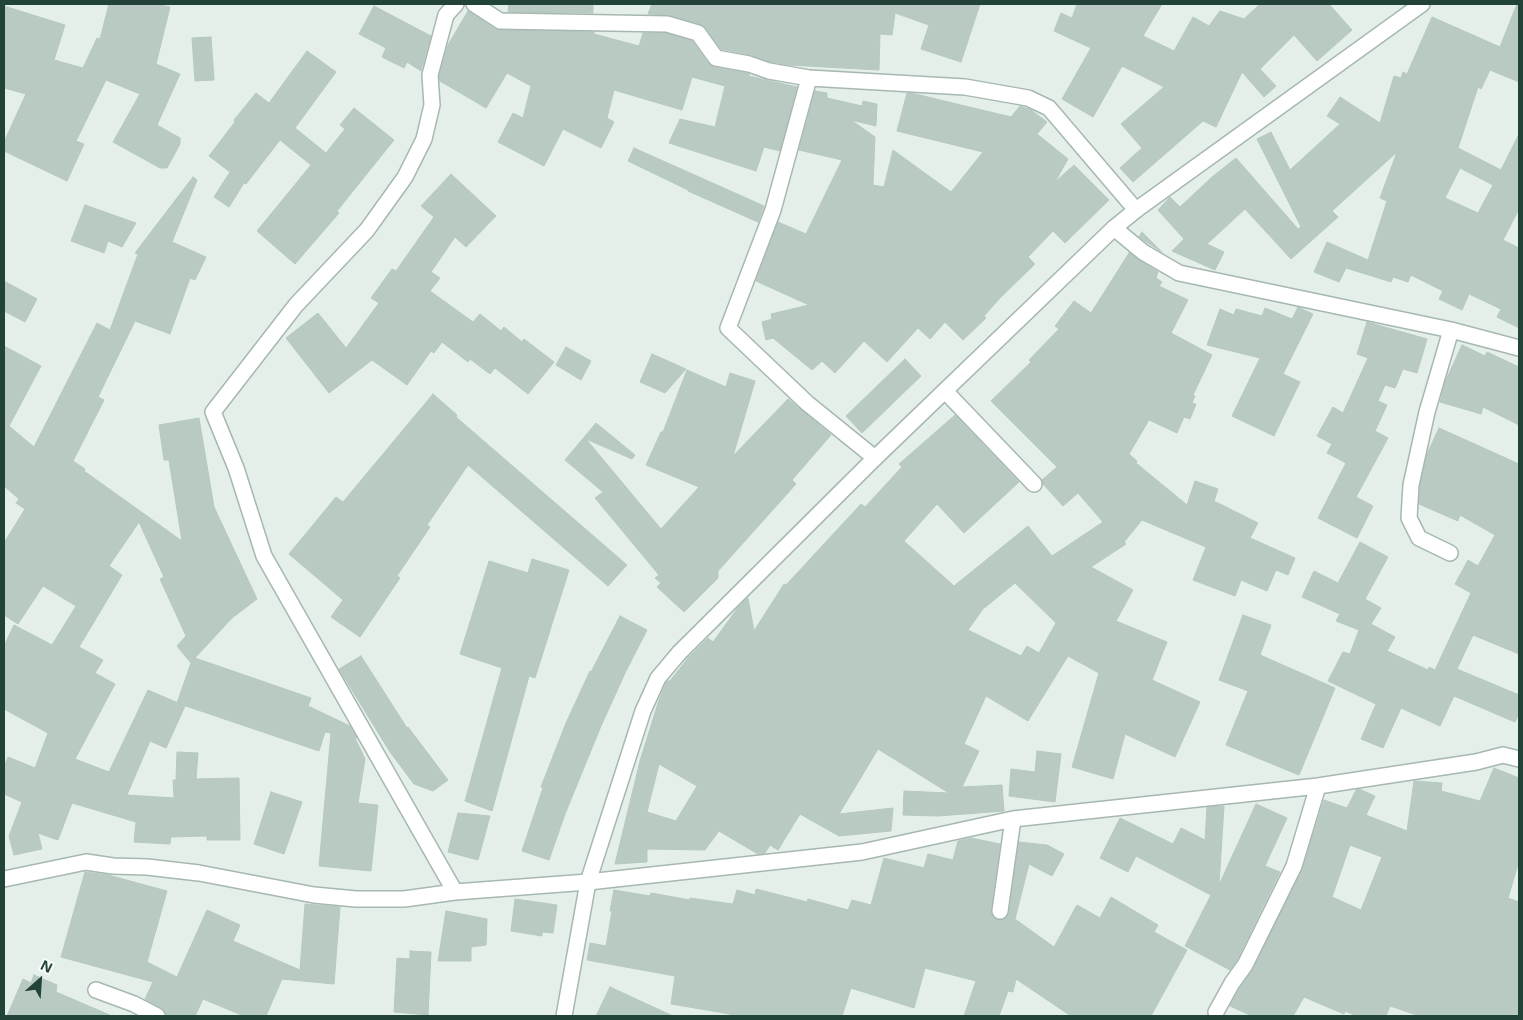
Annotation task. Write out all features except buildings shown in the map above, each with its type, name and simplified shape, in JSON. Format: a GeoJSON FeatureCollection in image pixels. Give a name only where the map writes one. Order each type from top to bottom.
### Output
{"type":"FeatureCollection","features":[{"type":"Feature","properties":{"kind":"street"},"geometry":{"type":"LineString","coordinates":[[455,892],[264,556],[236,468],[213,412],[296,305],[367,230],[405,177],[424,139],[432,105],[430,75],[446,15],[456,4]]}},
{"type":"Feature","properties":{"kind":"street"},"geometry":{"type":"LineString","coordinates":[[474,4],[500,21],[667,24],[698,33],[716,58],[749,64],[769,71],[809,78],[965,87],[1028,98],[1049,108],[1136,210]]}},
{"type":"Feature","properties":{"kind":"street"},"geometry":{"type":"LineString","coordinates":[[564,1016],[588,882],[644,711],[658,678],[679,653],[875,458],[1114,228],[1136,210],[1422,4]]}},
{"type":"Feature","properties":{"kind":"street"},"geometry":{"type":"LineString","coordinates":[[809,78],[773,210],[728,328],[807,403],[875,458]]}},
{"type":"Feature","properties":{"kind":"street"},"geometry":{"type":"LineString","coordinates":[[1114,228],[1143,252],[1179,273],[1451,330],[1519,348]]}},
{"type":"Feature","properties":{"kind":"street"},"geometry":{"type":"LineString","coordinates":[[1450,553],[1419,538],[1409,518],[1411,485],[1427,412],[1451,330]]}},
{"type":"Feature","properties":{"kind":"street"},"geometry":{"type":"LineString","coordinates":[[945,391],[1034,484]]}},
{"type":"Feature","properties":{"kind":"street"},"geometry":{"type":"LineString","coordinates":[[4,879],[86,862],[113,866],[147,866],[199,873],[314,895],[356,899],[404,899],[455,892],[588,882],[862,852],[1012,819],[1318,786],[1476,762],[1503,755],[1519,759]]}},
{"type":"Feature","properties":{"kind":"street"},"geometry":{"type":"LineString","coordinates":[[1216,1012],[1232,983],[1245,965],[1294,866],[1318,786]]}},
{"type":"Feature","properties":{"kind":"street"},"geometry":{"type":"LineString","coordinates":[[1000,911],[1012,819]]}},
{"type":"Feature","properties":{"kind":"street"},"geometry":{"type":"LineString","coordinates":[[96,990],[134,1004],[157,1016]]}}]}
